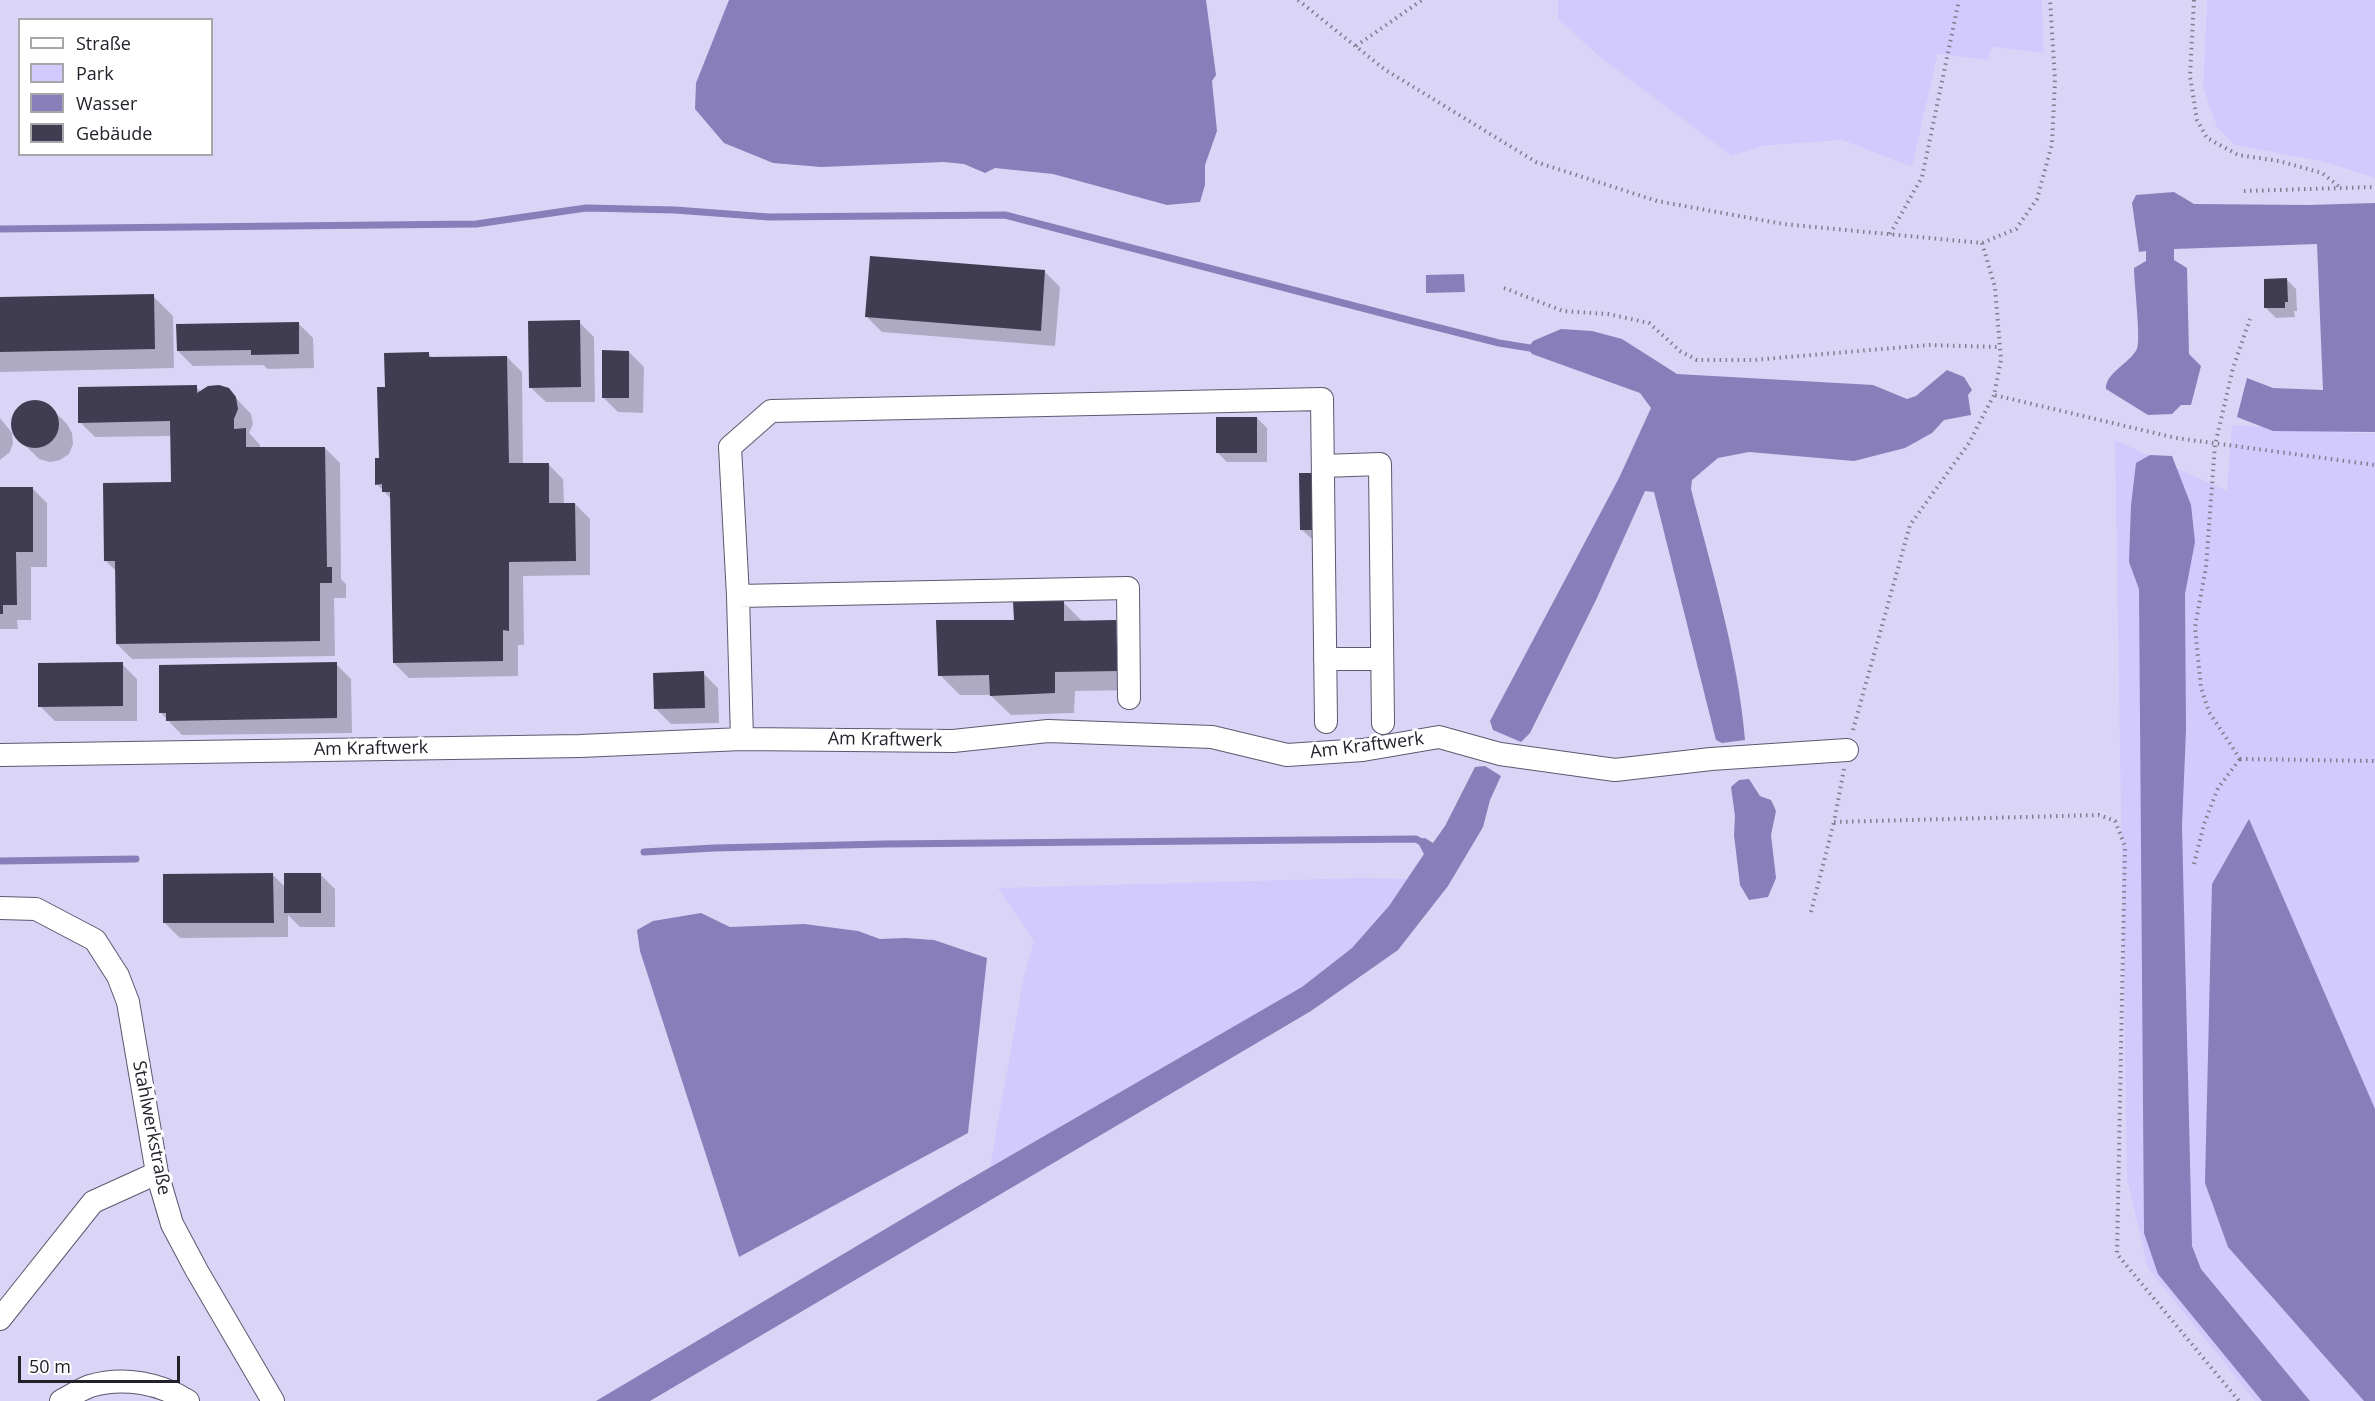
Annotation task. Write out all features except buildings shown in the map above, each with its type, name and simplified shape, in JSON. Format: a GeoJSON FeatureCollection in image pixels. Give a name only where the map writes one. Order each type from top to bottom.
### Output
{"type":"FeatureCollection","features":[{"type":"Feature","properties":{"kind":"street"},"geometry":{"type":"LineString","coordinates":[[742,739],[738,596],[730,447],[771,411],[1323,399],[1326,722]]}},
{"type":"Feature","properties":{"kind":"street"},"geometry":{"type":"LineString","coordinates":[[1323,465],[1380,464],[1383,723]]}},
{"type":"Feature","properties":{"kind":"street"},"geometry":{"type":"LineString","coordinates":[[738,596],[1128,588],[1129,698]]}},
{"type":"Feature","properties":{"kind":"street"},"geometry":{"type":"LineString","coordinates":[[1325,659],[1382,659]]}},
{"type":"Feature","properties":{"kind":"street","name":"Am Kraftwerk"},"geometry":{"type":"LineString","coordinates":[[0,755],[580,746],[742,739],[953,741],[1048,731],[1212,737],[1287,754],[1363,750],[1439,737],[1500,754],[1615,770],[1711,759],[1847,750]]}},
{"type":"Feature","properties":{"kind":"street","name":"Stahlwerkstraße"},"geometry":{"type":"LineString","coordinates":[[0,908],[36,909],[95,940],[118,976],[128,1002],[157,1173],[172,1224],[273,1401]]}},
{"type":"Feature","properties":{"kind":"street"},"geometry":{"type":"LineString","coordinates":[[0,1319],[93,1202],[157,1173]]}},
{"type":"Feature","properties":{"kind":"street"},"geometry":{"type":"LineString","coordinates":[[61,1401],[91,1386],[132,1381],[172,1390],[188,1401]]}},
{"type":"Feature","properties":{"kind":"path"},"geometry":{"type":"LineString","coordinates":[[1298,0],[1384,69],[1536,162],[1657,201],[1784,224],[1982,243],[2016,229],[2037,199],[2052,144],[2055,80],[2050,0]]}},
{"type":"Feature","properties":{"kind":"path"},"geometry":{"type":"LineString","coordinates":[[1356,46],[1422,0]]}},
{"type":"Feature","properties":{"kind":"path"},"geometry":{"type":"LineString","coordinates":[[1890,234],[1922,177],[1959,0]]}},
{"type":"Feature","properties":{"kind":"path"},"geometry":{"type":"LineString","coordinates":[[2194,0],[2190,76],[2198,120],[2207,138],[2238,155],[2279,161],[2322,173],[2341,188]]}},
{"type":"Feature","properties":{"kind":"path"},"geometry":{"type":"LineString","coordinates":[[2244,191],[2375,187]]}},
{"type":"Feature","properties":{"kind":"path"},"geometry":{"type":"LineString","coordinates":[[1811,912],[1834,822],[1847,750],[1910,525],[1969,443],[1994,395],[2001,360],[2000,347],[1995,287],[1982,243]]}},
{"type":"Feature","properties":{"kind":"path"},"geometry":{"type":"LineString","coordinates":[[1504,288],[1563,311],[1608,314],[1649,323],[1680,351],[1697,360],[1753,360],[1929,345],[2000,347]]}},
{"type":"Feature","properties":{"kind":"path"},"geometry":{"type":"LineString","coordinates":[[2240,759],[2209,712],[2201,688],[2195,627],[2206,567],[2215,445],[2233,368],[2250,319]]}},
{"type":"Feature","properties":{"kind":"path"},"geometry":{"type":"LineString","coordinates":[[1994,395],[2176,438],[2375,465]]}},
{"type":"Feature","properties":{"kind":"path"},"geometry":{"type":"LineString","coordinates":[[2240,759],[2375,761]]}},
{"type":"Feature","properties":{"kind":"path"},"geometry":{"type":"LineString","coordinates":[[2194,864],[2204,824],[2218,788],[2240,759]]}},
{"type":"Feature","properties":{"kind":"path"},"geometry":{"type":"LineString","coordinates":[[1834,822],[2099,815],[2115,821],[2125,846],[2117,1254],[2239,1401]]}},
{"type":"Feature","properties":{"kind":"shaded area"},"geometry":{"type":"Polygon","coordinates":[[[0,0],[1558,0],[1558,19],[1732,155],[1762,146],[1842,140],[1912,167],[1938,54],[1988,60],[1992,47],[2044,53],[2042,0],[2207,0],[2203,87],[2320,161],[2375,178],[2375,433],[2329,432],[2375,1401],[0,1401],[0,0]]]}},
{"type":"Feature","properties":{"kind":"green space"},"geometry":{"type":"Polygon","coordinates":[[[1558,0],[2042,0],[2044,53],[1992,47],[1988,60],[1938,54],[1912,167],[1842,140],[1762,146],[1732,156],[1600,57],[1558,19],[1558,0]]]}},
{"type":"Feature","properties":{"kind":"green space"},"geometry":{"type":"Polygon","coordinates":[[[2207,0],[2375,0],[2375,178],[2320,161],[2235,145],[2217,127],[2203,87],[2207,0]]]}},
{"type":"Feature","properties":{"kind":"green space"},"geometry":{"type":"Polygon","coordinates":[[[2232,425],[2375,433],[2375,1401],[2255,1401],[2148,1268],[2127,1179],[2115,440],[2227,491],[2232,425]]]}},
{"type":"Feature","properties":{"kind":"green space"},"geometry":{"type":"Polygon","coordinates":[[[1362,878],[1407,879],[1389,906],[1352,948],[1302,987],[990,1167],[1024,976],[1034,941],[998,888],[1362,878]]]}},
{"type":"Feature","properties":{"kind":"water"},"geometry":{"type":"Polygon","coordinates":[[[729,0],[1206,0],[1216,75],[1212,81],[1217,131],[1205,165],[1205,185],[1200,202],[1167,205],[1053,174],[995,168],[985,173],[964,164],[944,162],[821,167],[773,163],[724,143],[695,109],[696,83],[729,0]]]}},
{"type":"Feature","properties":{"kind":"water"},"geometry":{"type":"Polygon","coordinates":[[[2174,192],[2194,204],[2375,203],[2375,432],[2273,431],[2237,417],[2247,378],[2273,388],[2323,390],[2317,244],[2174,249],[2174,260],[2187,268],[2189,354],[2201,366],[2191,405],[2181,405],[2172,414],[2148,415],[2106,389],[2109,378],[2133,354],[2138,343],[2134,268],[2146,261],[2146,251],[2139,252],[2132,203],[2136,195],[2174,192]]]}},
{"type":"Feature","properties":{"kind":"water"},"geometry":{"type":"Polygon","coordinates":[[[1464,274],[1465,292],[1426,293],[1426,275],[1464,274]]]}},
{"type":"Feature","properties":{"kind":"water"},"geometry":{"type":"Polygon","coordinates":[[[1561,329],[1592,331],[1622,339],[1677,374],[1873,385],[1907,399],[1916,396],[1947,370],[1964,377],[1972,390],[1968,395],[1971,415],[1944,420],[1932,433],[1905,448],[1854,461],[1749,452],[1718,458],[1692,480],[1691,489],[1737,676],[1745,740],[1722,743],[1716,740],[1654,492],[1645,491],[1596,600],[1530,733],[1521,742],[1493,730],[1490,721],[1619,478],[1651,408],[1640,393],[1532,354],[1528,348],[1533,341],[1561,329]]]}},
{"type":"Feature","properties":{"kind":"water"},"geometry":{"type":"Polygon","coordinates":[[[2150,455],[2172,456],[2191,505],[2195,542],[2185,594],[2186,730],[2182,826],[2192,1246],[2201,1269],[2310,1401],[2262,1401],[2158,1274],[2144,1233],[2139,589],[2129,562],[2131,505],[2136,463],[2150,455]]]}},
{"type":"Feature","properties":{"kind":"water"},"geometry":{"type":"Polygon","coordinates":[[[1485,766],[1501,776],[1490,800],[1483,827],[1448,886],[1398,950],[1311,1011],[650,1401],[596,1401],[956,1187],[1302,987],[1352,948],[1389,906],[1424,854],[1416,839],[1425,838],[1433,843],[1445,826],[1475,767],[1485,766]]]}},
{"type":"Feature","properties":{"kind":"water"},"geometry":{"type":"Polygon","coordinates":[[[1749,779],[1760,796],[1771,800],[1776,811],[1771,835],[1776,878],[1768,897],[1749,900],[1740,885],[1731,787],[1739,780],[1749,779]]]}},
{"type":"Feature","properties":{"kind":"water"},"geometry":{"type":"Polygon","coordinates":[[[2249,819],[2375,1109],[2375,1401],[2364,1401],[2228,1247],[2205,1183],[2212,884],[2249,819]]]}},
{"type":"Feature","properties":{"kind":"water"},"geometry":{"type":"Polygon","coordinates":[[[701,913],[730,927],[804,924],[858,931],[880,939],[934,940],[987,958],[968,1133],[739,1257],[640,951],[637,930],[653,921],[701,913]]]}},
{"type":"Feature","properties":{"kind":"waterway"},"geometry":{"type":"LineString","coordinates":[[0,229],[476,224],[586,208],[675,210],[769,217],[1005,215],[1499,343],[1536,349]]}},
{"type":"Feature","properties":{"kind":"waterway"},"geometry":{"type":"LineString","coordinates":[[644,852],[885,844],[1416,839],[1423,843]]}},
{"type":"Feature","properties":{"kind":"waterway"},"geometry":{"type":"LineString","coordinates":[[0,861],[136,859]]}}]}
